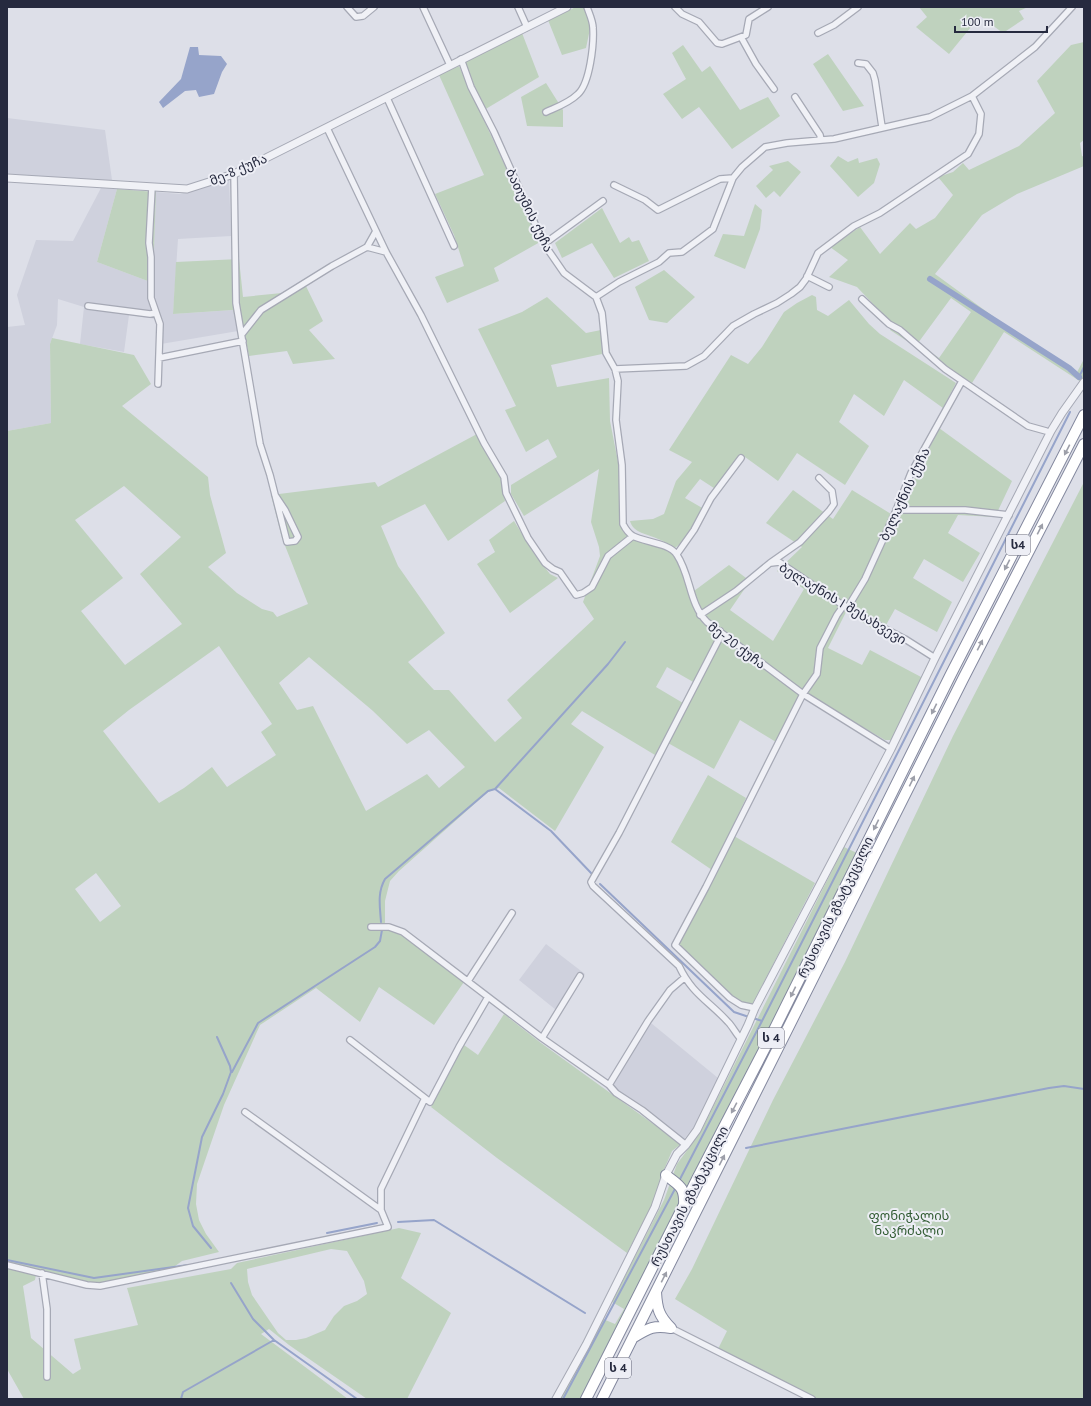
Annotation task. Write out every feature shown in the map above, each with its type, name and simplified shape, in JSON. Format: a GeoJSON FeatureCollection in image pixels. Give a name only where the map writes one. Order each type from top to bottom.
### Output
{"type":"FeatureCollection","features":[{"type":"Feature","properties":{"kind":"highway","name":"რუსთავის გზატკეცილი"},"geometry":{"type":"LineString","coordinates":[[586,1399],[1084,415]]}},
{"type":"Feature","properties":{"kind":"highway","name":"რუსთავის გზატკეცილი"},"geometry":{"type":"LineString","coordinates":[[602,1399],[962,680],[1084,444]]}},
{"type":"Feature","properties":{"kind":"highway"},"geometry":{"type":"LineString","coordinates":[[680,1185],[693,1181],[698,1177]]}},
{"type":"Feature","properties":{"kind":"highway"},"geometry":{"type":"LineString","coordinates":[[669,1178],[680,1185],[684,1198],[684,1205]]}},
{"type":"Feature","properties":{"kind":"highway"},"geometry":{"type":"LineString","coordinates":[[656,1292],[658,1311],[671,1328]]}},
{"type":"Feature","properties":{"kind":"highway"},"geometry":{"type":"LineString","coordinates":[[634,1337],[649,1328],[659,1326],[671,1328]]}},
{"type":"Feature","properties":{"kind":"street"},"geometry":{"type":"LineString","coordinates":[[347,7],[356,17],[360,17],[374,7]]}},
{"type":"Feature","properties":{"kind":"street"},"geometry":{"type":"LineString","coordinates":[[423,7],[450,65]]}},
{"type":"Feature","properties":{"kind":"street"},"geometry":{"type":"LineString","coordinates":[[518,7],[527,27]]}},
{"type":"Feature","properties":{"kind":"street","name":"მე-8 ქუჩა"},"geometry":{"type":"LineString","coordinates":[[7,178],[187,189],[234,174],[567,7]]}},
{"type":"Feature","properties":{"kind":"street"},"geometry":{"type":"LineString","coordinates":[[546,112],[567,103],[583,88],[587,77],[592,48],[593,27],[587,7]]}},
{"type":"Feature","properties":{"kind":"street"},"geometry":{"type":"LineString","coordinates":[[674,7],[682,14],[699,22],[717,43],[722,44],[746,35],[749,19],[768,7]]}},
{"type":"Feature","properties":{"kind":"street"},"geometry":{"type":"LineString","coordinates":[[818,33],[834,25],[858,7]]}},
{"type":"Feature","properties":{"kind":"street"},"geometry":{"type":"LineString","coordinates":[[741,458],[711,498],[694,530],[677,554],[666,547],[633,536],[627,531],[622,524],[622,465],[616,420],[618,381],[615,369],[606,353],[602,313],[596,297],[619,282],[659,262],[669,253],[682,252],[702,238],[712,229],[733,178],[742,167],[765,146],[821,140],[930,117],[972,96],[1035,47],[1072,7]]}},
{"type":"Feature","properties":{"kind":"street"},"geometry":{"type":"LineString","coordinates":[[741,37],[756,64],[774,90]]}},
{"type":"Feature","properties":{"kind":"street","name":"ბათუმის ქუჩა"},"geometry":{"type":"LineString","coordinates":[[461,60],[471,87],[494,132],[544,244],[564,273],[596,297]]}},
{"type":"Feature","properties":{"kind":"street"},"geometry":{"type":"LineString","coordinates":[[858,63],[866,64],[873,73],[882,127]]}},
{"type":"Feature","properties":{"kind":"street"},"geometry":{"type":"LineString","coordinates":[[615,369],[686,366],[704,356],[733,326],[791,294],[800,287],[818,253],[854,226],[880,213],[968,154],[979,134],[980,114],[972,96]]}},
{"type":"Feature","properties":{"kind":"street"},"geometry":{"type":"LineString","coordinates":[[795,97],[820,135],[821,140]]}},
{"type":"Feature","properties":{"kind":"street"},"geometry":{"type":"LineString","coordinates":[[387,98],[454,246]]}},
{"type":"Feature","properties":{"kind":"street"},"geometry":{"type":"LineString","coordinates":[[327,128],[386,252],[421,315],[484,443],[504,477],[506,492],[528,538],[545,563],[560,572],[576,594],[583,593],[592,587],[608,556],[633,536]]}},
{"type":"Feature","properties":{"kind":"street"},"geometry":{"type":"LineString","coordinates":[[234,174],[236,303],[260,444],[276,495],[287,542],[295,541],[298,537],[276,495]]}},
{"type":"Feature","properties":{"kind":"street"},"geometry":{"type":"LineString","coordinates":[[614,185],[645,200],[658,210],[720,179],[733,178]]}},
{"type":"Feature","properties":{"kind":"street"},"geometry":{"type":"LineString","coordinates":[[152,187],[149,243],[151,256],[151,298],[160,324],[158,384]]}},
{"type":"Feature","properties":{"kind":"street"},"geometry":{"type":"LineString","coordinates":[[544,244],[603,200]]}},
{"type":"Feature","properties":{"kind":"street"},"geometry":{"type":"LineString","coordinates":[[242,334],[261,310],[332,266],[367,247],[376,231]]}},
{"type":"Feature","properties":{"kind":"street"},"geometry":{"type":"LineString","coordinates":[[367,247],[386,252]]}},
{"type":"Feature","properties":{"kind":"street"},"geometry":{"type":"LineString","coordinates":[[807,276],[829,287]]}},
{"type":"Feature","properties":{"kind":"street"},"geometry":{"type":"LineString","coordinates":[[862,299],[889,324],[900,330],[945,369],[1028,426],[1046,430]]}},
{"type":"Feature","properties":{"kind":"street"},"geometry":{"type":"LineString","coordinates":[[88,306],[150,314],[156,313]]}},
{"type":"Feature","properties":{"kind":"street"},"geometry":{"type":"LineString","coordinates":[[159,358],[243,341]]}},
{"type":"Feature","properties":{"kind":"street","name":"ბელაქნის ქუჩა"},"geometry":{"type":"LineString","coordinates":[[754,1010],[730,998],[675,945],[706,887],[803,694],[817,674],[820,648],[837,615],[846,606],[865,579],[911,473],[962,381]]}},
{"type":"Feature","properties":{"kind":"street"},"geometry":{"type":"LineString","coordinates":[[556,1399],[586,1345],[669,1178],[677,1154],[697,1130],[754,1010],[891,749],[935,658],[1051,431],[1084,382]]}},
{"type":"Feature","properties":{"kind":"street"},"geometry":{"type":"LineString","coordinates":[[700,615],[747,583],[770,563],[800,542],[829,511],[834,504],[832,491],[819,478]]}},
{"type":"Feature","properties":{"kind":"street"},"geometry":{"type":"LineString","coordinates":[[896,510],[965,510],[1009,515]]}},
{"type":"Feature","properties":{"kind":"street","name":"მე-20 ქუჩა"},"geometry":{"type":"LineString","coordinates":[[677,554],[686,576],[691,595],[700,615],[803,694],[891,749]]}},
{"type":"Feature","properties":{"kind":"street","name":"ბელაქნის I შესახვევი"},"geometry":{"type":"LineString","coordinates":[[770,563],[779,562],[816,588],[885,630],[904,639],[935,658]]}},
{"type":"Feature","properties":{"kind":"street"},"geometry":{"type":"LineString","coordinates":[[720,631],[720,637],[619,833],[591,882],[593,886],[679,966],[684,978],[697,994],[729,1023],[735,1034],[741,1039]]}},
{"type":"Feature","properties":{"kind":"street"},"geometry":{"type":"LineString","coordinates":[[468,981],[512,912]]}},
{"type":"Feature","properties":{"kind":"street"},"geometry":{"type":"LineString","coordinates":[[371,927],[389,927],[402,932],[542,1038],[609,1085],[616,1093],[642,1110],[686,1145]]}},
{"type":"Feature","properties":{"kind":"street"},"geometry":{"type":"LineString","coordinates":[[542,1038],[580,976]]}},
{"type":"Feature","properties":{"kind":"street"},"geometry":{"type":"LineString","coordinates":[[609,1085],[648,1021],[670,990],[684,978]]}},
{"type":"Feature","properties":{"kind":"street"},"geometry":{"type":"LineString","coordinates":[[350,1040],[430,1102],[488,996]]}},
{"type":"Feature","properties":{"kind":"street"},"geometry":{"type":"LineString","coordinates":[[7,1265],[87,1285],[100,1286],[388,1227],[381,1210],[381,1189],[425,1098]]}},
{"type":"Feature","properties":{"kind":"street"},"geometry":{"type":"LineString","coordinates":[[245,1112],[381,1210]]}},
{"type":"Feature","properties":{"kind":"street"},"geometry":{"type":"LineString","coordinates":[[42,1273],[47,1309],[47,1377]]}},
{"type":"Feature","properties":{"kind":"street"},"geometry":{"type":"LineString","coordinates":[[671,1328],[812,1399]]}},
{"type":"Feature","properties":{"kind":"shaded area"},"geometry":{"type":"Polygon","coordinates":[[[7,118],[105,130],[112,180],[88,180],[7,174],[7,118]]]}},
{"type":"Feature","properties":{"kind":"shaded area"},"geometry":{"type":"Polygon","coordinates":[[[229,179],[231,236],[178,239],[173,314],[234,310],[238,331],[161,344],[162,320],[129,315],[124,352],[80,344],[84,307],[58,299],[57,325],[50,344],[51,423],[7,431],[7,327],[25,325],[17,295],[36,240],[73,241],[101,188],[117,189],[97,262],[153,283],[156,192],[180,194],[229,179]]]}},
{"type":"Feature","properties":{"kind":"shaded area"},"geometry":{"type":"Polygon","coordinates":[[[546,944],[585,974],[561,1014],[519,980],[546,944]]]}},
{"type":"Feature","properties":{"kind":"shaded area"},"geometry":{"type":"Polygon","coordinates":[[[651,1023],[718,1078],[697,1123],[684,1139],[612,1086],[651,1023]]]}},
{"type":"Feature","properties":{"kind":"green space"},"geometry":{"type":"Polygon","coordinates":[[[576,7],[584,7],[591,24],[586,48],[562,55],[548,20],[576,7]]]}},
{"type":"Feature","properties":{"kind":"green space"},"geometry":{"type":"Polygon","coordinates":[[[919,7],[1028,7],[1019,11],[1024,19],[1003,33],[980,16],[949,54],[916,27],[927,17],[919,7]]]}},
{"type":"Feature","properties":{"kind":"green space"},"geometry":{"type":"Polygon","coordinates":[[[522,33],[539,77],[484,110],[465,62],[522,33]]]}},
{"type":"Feature","properties":{"kind":"green space"},"geometry":{"type":"Polygon","coordinates":[[[1084,42],[1084,140],[1080,143],[1082,156],[1084,157],[1084,166],[1017,194],[982,215],[935,274],[1075,376],[1084,359],[1084,376],[1081,382],[1004,332],[972,383],[890,330],[893,325],[857,287],[829,277],[848,260],[830,247],[860,227],[880,254],[910,223],[916,229],[935,218],[953,195],[938,177],[953,172],[963,163],[969,170],[1019,146],[1055,113],[1037,81],[1071,45],[1084,42]],[[951,298],[918,343],[939,358],[971,312],[951,298]]]}},
{"type":"Feature","properties":{"kind":"green space"},"geometry":{"type":"Polygon","coordinates":[[[683,45],[702,72],[710,66],[740,110],[768,97],[780,116],[732,149],[699,107],[682,119],[663,94],[686,79],[672,53],[683,45]]]}},
{"type":"Feature","properties":{"kind":"green space"},"geometry":{"type":"Polygon","coordinates":[[[828,54],[864,106],[843,111],[813,64],[828,54]]]}},
{"type":"Feature","properties":{"kind":"green space"},"geometry":{"type":"Polygon","coordinates":[[[459,66],[540,242],[494,268],[499,281],[447,303],[435,277],[464,266],[454,235],[435,194],[484,175],[439,75],[459,66]]]}},
{"type":"Feature","properties":{"kind":"green space"},"geometry":{"type":"Polygon","coordinates":[[[546,83],[563,110],[563,127],[527,126],[521,97],[546,83]]]}},
{"type":"Feature","properties":{"kind":"green space"},"geometry":{"type":"Polygon","coordinates":[[[838,156],[848,162],[858,158],[859,163],[877,158],[880,164],[874,183],[858,197],[830,166],[838,156]]]}},
{"type":"Feature","properties":{"kind":"green space"},"geometry":{"type":"Polygon","coordinates":[[[788,161],[801,172],[780,197],[774,191],[766,198],[756,186],[773,170],[769,166],[788,161]]]}},
{"type":"Feature","properties":{"kind":"green space"},"geometry":{"type":"Polygon","coordinates":[[[117,189],[156,192],[153,283],[97,262],[117,189]]]}},
{"type":"Feature","properties":{"kind":"green space"},"geometry":{"type":"Polygon","coordinates":[[[755,204],[762,210],[760,229],[745,269],[714,256],[723,234],[744,236],[755,204]]]}},
{"type":"Feature","properties":{"kind":"green space"},"geometry":{"type":"Polygon","coordinates":[[[602,208],[620,243],[629,237],[632,242],[639,240],[649,261],[614,278],[592,243],[562,258],[555,243],[602,208]]]}},
{"type":"Feature","properties":{"kind":"green space"},"geometry":{"type":"Polygon","coordinates":[[[239,259],[243,297],[282,293],[303,280],[323,321],[309,330],[335,359],[293,364],[287,351],[249,356],[245,336],[238,331],[233,310],[173,314],[176,262],[239,259]]]}},
{"type":"Feature","properties":{"kind":"green space"},"geometry":{"type":"Polygon","coordinates":[[[664,270],[695,297],[667,323],[649,320],[635,287],[664,270]]]}},
{"type":"Feature","properties":{"kind":"green space"},"geometry":{"type":"Polygon","coordinates":[[[812,295],[816,297],[817,310],[828,316],[849,300],[869,324],[880,334],[956,383],[943,408],[904,380],[884,416],[854,394],[839,422],[869,446],[845,485],[797,453],[778,481],[745,457],[720,492],[700,479],[685,498],[704,509],[681,543],[675,548],[641,533],[634,528],[630,521],[653,519],[664,514],[676,481],[692,462],[669,450],[731,355],[748,364],[762,347],[784,312],[812,295]]]}},
{"type":"Feature","properties":{"kind":"green space"},"geometry":{"type":"Polygon","coordinates":[[[547,297],[586,333],[601,330],[602,354],[551,365],[557,387],[609,378],[610,421],[619,467],[620,521],[626,533],[661,547],[675,556],[698,615],[704,624],[718,635],[695,683],[667,667],[656,687],[683,703],[655,755],[582,711],[571,724],[604,747],[555,831],[499,788],[488,792],[399,871],[390,881],[385,901],[385,930],[391,930],[404,937],[464,982],[434,1025],[379,987],[360,1022],[316,988],[260,1025],[224,1105],[197,1184],[196,1204],[199,1220],[206,1234],[219,1252],[182,1261],[171,1269],[105,1283],[80,1281],[37,1269],[35,1280],[23,1286],[31,1338],[73,1374],[81,1369],[74,1339],[138,1325],[127,1288],[231,1269],[237,1263],[399,1228],[421,1233],[401,1278],[451,1313],[407,1399],[367,1399],[289,1345],[269,1329],[261,1334],[348,1399],[24,1399],[7,1369],[7,431],[51,423],[50,344],[52,338],[134,355],[151,384],[122,406],[208,477],[210,495],[226,553],[208,567],[237,593],[262,609],[273,612],[277,617],[308,604],[282,538],[271,495],[375,482],[378,487],[477,434],[501,477],[505,501],[448,541],[425,504],[381,526],[398,566],[445,633],[408,662],[434,690],[449,690],[495,742],[522,718],[507,700],[594,619],[583,602],[600,556],[599,547],[591,522],[599,469],[524,516],[511,494],[511,485],[557,457],[548,439],[526,452],[505,410],[516,406],[478,329],[522,312],[547,297]],[[124,486],[75,520],[123,578],[81,611],[125,665],[182,624],[140,574],[181,537],[124,486]],[[219,646],[129,710],[103,731],[159,803],[184,788],[212,767],[227,787],[276,755],[261,732],[272,724],[219,646]],[[309,657],[279,683],[297,710],[313,706],[366,811],[427,774],[439,788],[465,767],[429,730],[407,744],[373,711],[309,657]],[[96,873],[75,889],[100,922],[121,906],[96,873]],[[331,1249],[247,1269],[248,1282],[252,1295],[278,1333],[286,1340],[306,1338],[325,1330],[334,1316],[344,1306],[357,1301],[367,1294],[364,1281],[347,1251],[331,1249]]]}},
{"type":"Feature","properties":{"kind":"green space"},"geometry":{"type":"Polygon","coordinates":[[[939,428],[1012,481],[995,517],[958,515],[948,533],[980,553],[963,582],[924,559],[913,578],[952,602],[937,632],[895,609],[881,634],[846,612],[828,648],[862,665],[870,650],[923,678],[893,740],[885,740],[801,691],[729,637],[703,613],[694,591],[729,565],[750,581],[730,610],[773,641],[804,589],[777,571],[802,547],[766,523],[793,490],[833,519],[852,490],[896,517],[939,428]]]}},
{"type":"Feature","properties":{"kind":"green space","name":"ფონიჭალის ნაკრძალი"},"geometry":{"type":"Polygon","coordinates":[[[1084,482],[1084,1399],[816,1399],[718,1349],[727,1331],[675,1299],[692,1269],[773,1100],[845,962],[953,736],[1084,482]]]}},
{"type":"Feature","properties":{"kind":"green space"},"geometry":{"type":"Polygon","coordinates":[[[514,521],[535,555],[550,574],[558,578],[510,613],[477,564],[495,552],[489,540],[514,521]]]}},
{"type":"Feature","properties":{"kind":"green space"},"geometry":{"type":"Polygon","coordinates":[[[721,639],[800,694],[776,742],[740,720],[714,769],[668,743],[721,639]]]}},
{"type":"Feature","properties":{"kind":"green space"},"geometry":{"type":"Polygon","coordinates":[[[708,775],[746,798],[712,870],[671,842],[708,775]]]}},
{"type":"Feature","properties":{"kind":"green space"},"geometry":{"type":"Polygon","coordinates":[[[734,836],[815,883],[752,1005],[734,999],[681,950],[679,941],[734,836]]]}},
{"type":"Feature","properties":{"kind":"green space"},"geometry":{"type":"Polygon","coordinates":[[[844,847],[857,853],[769,1034],[580,1399],[560,1399],[603,1319],[615,1324],[624,1309],[612,1302],[664,1200],[677,1164],[700,1133],[844,847]]]}},
{"type":"Feature","properties":{"kind":"green space"},"geometry":{"type":"Polygon","coordinates":[[[504,1014],[541,1043],[681,1144],[672,1151],[663,1172],[652,1206],[627,1253],[497,1158],[431,1107],[464,1045],[478,1055],[504,1014]]]}},
{"type":"Feature","properties":{"kind":"water"},"geometry":{"type":"Polygon","coordinates":[[[190,47],[198,47],[199,55],[221,56],[227,64],[222,72],[214,94],[199,97],[196,90],[185,91],[163,108],[159,102],[181,79],[190,47]]]}},
{"type":"Feature","properties":{"kind":"waterway"},"geometry":{"type":"LineString","coordinates":[[930,279],[1069,368],[1079,377]]}},
{"type":"Feature","properties":{"kind":"waterway"},"geometry":{"type":"LineString","coordinates":[[1079,377],[1084,367]]}},
{"type":"Feature","properties":{"kind":"waterway"},"geometry":{"type":"LineString","coordinates":[[679,1181],[762,1021],[1070,412]]}},
{"type":"Feature","properties":{"kind":"waterway"},"geometry":{"type":"LineString","coordinates":[[592,874],[551,831],[495,789],[608,664],[625,642]]}},
{"type":"Feature","properties":{"kind":"waterway"},"geometry":{"type":"LineString","coordinates":[[381,922],[380,895],[382,884],[385,879],[488,791],[495,789]]}},
{"type":"Feature","properties":{"kind":"waterway"},"geometry":{"type":"LineString","coordinates":[[600,884],[734,1012],[749,1017]]}},
{"type":"Feature","properties":{"kind":"waterway"},"geometry":{"type":"LineString","coordinates":[[232,1072],[258,1023],[375,947],[380,941],[382,930]]}},
{"type":"Feature","properties":{"kind":"waterway"},"geometry":{"type":"LineString","coordinates":[[753,1018],[762,1021]]}},
{"type":"Feature","properties":{"kind":"waterway"},"geometry":{"type":"LineString","coordinates":[[211,1248],[193,1226],[188,1208],[202,1137],[223,1094],[231,1072],[230,1066],[217,1037]]}},
{"type":"Feature","properties":{"kind":"waterway"},"geometry":{"type":"LineString","coordinates":[[746,1148],[1049,1088],[1064,1086],[1084,1089]]}},
{"type":"Feature","properties":{"kind":"waterway"},"geometry":{"type":"LineString","coordinates":[[563,1399],[676,1187]]}},
{"type":"Feature","properties":{"kind":"waterway"},"geometry":{"type":"LineString","coordinates":[[398,1222],[434,1220],[585,1313]]}},
{"type":"Feature","properties":{"kind":"waterway"},"geometry":{"type":"LineString","coordinates":[[327,1233],[377,1223]]}},
{"type":"Feature","properties":{"kind":"waterway"},"geometry":{"type":"LineString","coordinates":[[7,1260],[94,1278],[188,1265]]}},
{"type":"Feature","properties":{"kind":"waterway"},"geometry":{"type":"LineString","coordinates":[[231,1283],[253,1319],[274,1340],[357,1399]]}},
{"type":"Feature","properties":{"kind":"waterway"},"geometry":{"type":"LineString","coordinates":[[181,1399],[183,1392],[274,1340]]}}]}
